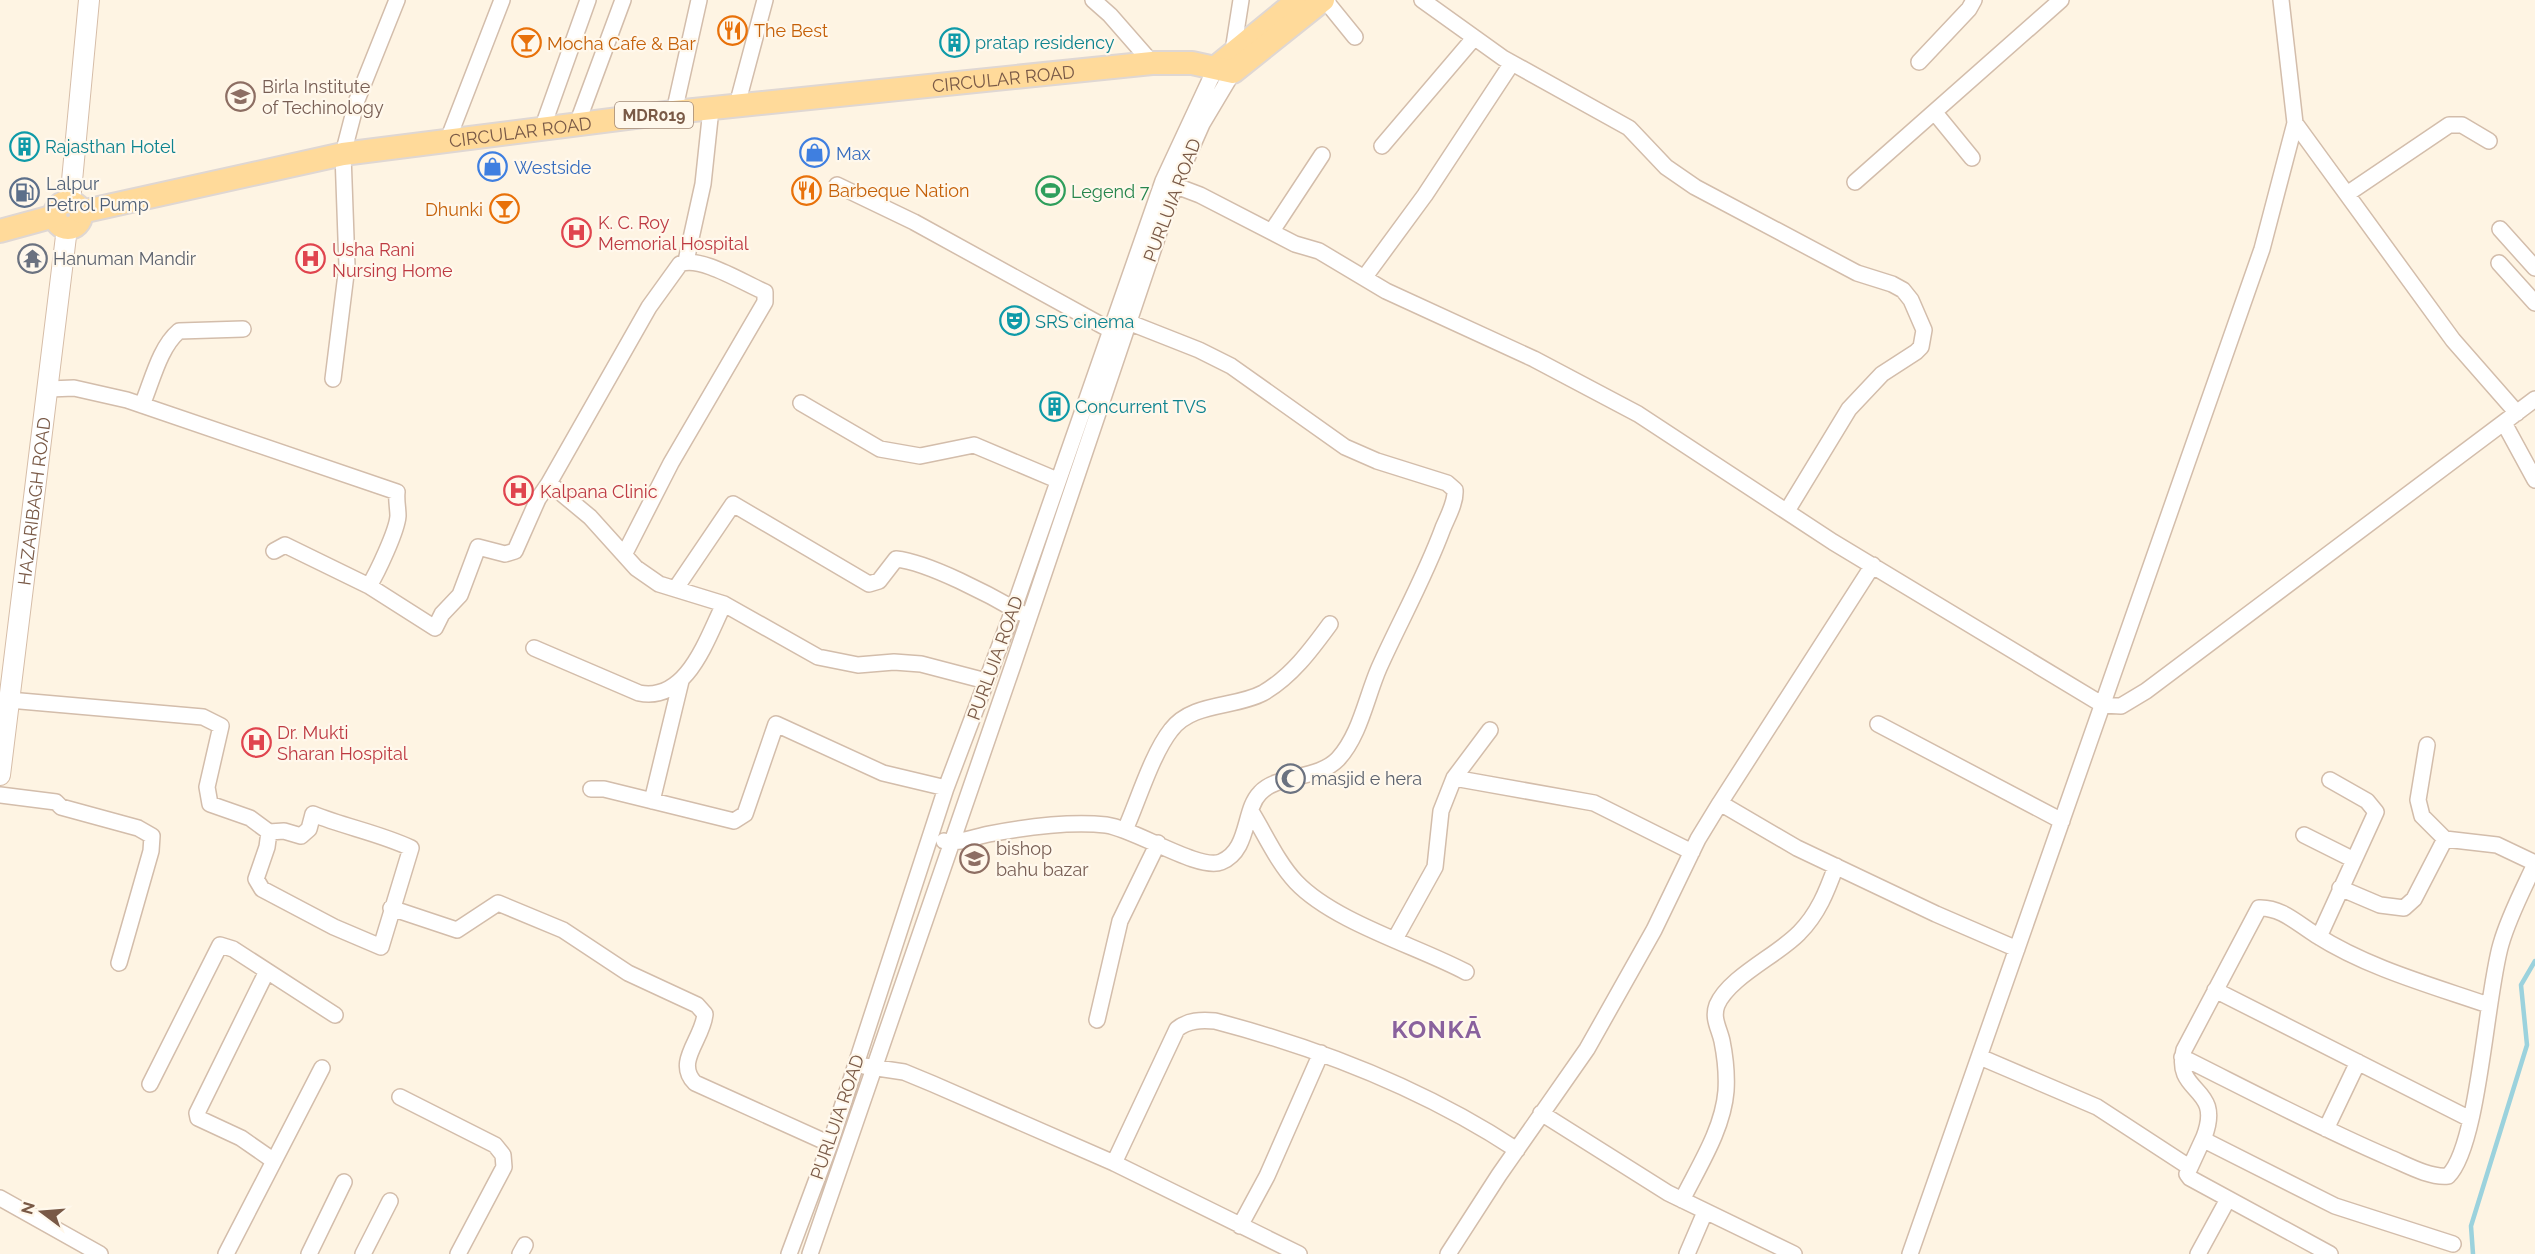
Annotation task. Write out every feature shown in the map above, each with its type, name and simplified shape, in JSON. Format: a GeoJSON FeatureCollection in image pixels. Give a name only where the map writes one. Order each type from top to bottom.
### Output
{"type":"FeatureCollection","features":[{"type":"Feature","properties":{"kind":"main road","name":"HAZARIBAGH ROAD"},"geometry":{"type":"LineString","coordinates":[[0,775],[49,389],[89,0]]}},
{"type":"Feature","properties":{"kind":"main road"},"geometry":{"type":"LineString","coordinates":[[1227,63],[1298,0]]}},
{"type":"Feature","properties":{"kind":"main road"},"geometry":{"type":"LineString","coordinates":[[1227,63],[1324,0]]}},
{"type":"Feature","properties":{"kind":"main road","name":"CIRCULAR ROAD"},"geometry":{"type":"LineString","coordinates":[[0,231],[338,155],[737,105],[1152,63],[1227,63]]}},
{"type":"Feature","properties":{"kind":"street"},"geometry":{"type":"LineString","coordinates":[[333,379],[347,266],[338,155],[356,86],[391,0]]}},
{"type":"Feature","properties":{"kind":"street"},"geometry":{"type":"LineString","coordinates":[[338,155],[357,100],[397,0]]}},
{"type":"Feature","properties":{"kind":"street"},"geometry":{"type":"LineString","coordinates":[[447,142],[502,0]]}},
{"type":"Feature","properties":{"kind":"street"},"geometry":{"type":"LineString","coordinates":[[542,129],[588,0]]}},
{"type":"Feature","properties":{"kind":"street"},"geometry":{"type":"LineString","coordinates":[[577,124],[623,0]]}},
{"type":"Feature","properties":{"kind":"street"},"geometry":{"type":"LineString","coordinates":[[674,112],[699,0]]}},
{"type":"Feature","properties":{"kind":"street"},"geometry":{"type":"LineString","coordinates":[[737,105],[765,0]]}},
{"type":"Feature","properties":{"kind":"street"},"geometry":{"type":"LineString","coordinates":[[1093,0],[1110,15],[1152,63]]}},
{"type":"Feature","properties":{"kind":"street","name":"PURLUIA ROAD"},"geometry":{"type":"LineString","coordinates":[[789,1254],[830,1144],[946,788],[1014,609],[1057,480],[1169,183],[1227,63],[1241,0]]}},
{"type":"Feature","properties":{"kind":"street"},"geometry":{"type":"LineString","coordinates":[[1324,0],[1355,38]]}},
{"type":"Feature","properties":{"kind":"street"},"geometry":{"type":"LineString","coordinates":[[1422,0],[1512,63],[1629,128],[1666,167],[1695,187],[1857,273],[1892,284],[1903,290],[1911,300],[1924,330],[1921,347],[1882,374],[1849,409],[1787,511]]}},
{"type":"Feature","properties":{"kind":"street"},"geometry":{"type":"LineString","coordinates":[[1919,62],[1969,9],[1974,0]]}},
{"type":"Feature","properties":{"kind":"street"},"geometry":{"type":"LineString","coordinates":[[1855,182],[1936,114],[2061,0]]}},
{"type":"Feature","properties":{"kind":"street"},"geometry":{"type":"LineString","coordinates":[[1910,1254],[2262,249],[2295,123],[2281,0]]}},
{"type":"Feature","properties":{"kind":"street"},"geometry":{"type":"LineString","coordinates":[[1382,146],[1474,38]]}},
{"type":"Feature","properties":{"kind":"street"},"geometry":{"type":"LineString","coordinates":[[1364,278],[1425,195],[1512,63]]}},
{"type":"Feature","properties":{"kind":"street"},"geometry":{"type":"LineString","coordinates":[[686,261],[703,184],[711,109]]}},
{"type":"Feature","properties":{"kind":"street"},"geometry":{"type":"LineString","coordinates":[[1936,114],[1972,158]]}},
{"type":"Feature","properties":{"kind":"street"},"geometry":{"type":"LineString","coordinates":[[2295,123],[2453,340],[2517,413]]}},
{"type":"Feature","properties":{"kind":"street"},"geometry":{"type":"LineString","coordinates":[[2347,194],[2449,124],[2462,125],[2489,141]]}},
{"type":"Feature","properties":{"kind":"street"},"geometry":{"type":"LineString","coordinates":[[1272,231],[1322,155]]}},
{"type":"Feature","properties":{"kind":"street"},"geometry":{"type":"LineString","coordinates":[[1169,183],[1318,252],[1364,278],[1534,359],[1622,405],[1695,449],[1873,565],[2103,705],[2121,706],[2146,691],[2535,399]]}},
{"type":"Feature","properties":{"kind":"street","name":"PURLUIA ROAD"},"geometry":{"type":"LineString","coordinates":[[810,1254],[1128,322],[1169,183]]}},
{"type":"Feature","properties":{"kind":"street"},"geometry":{"type":"LineString","coordinates":[[837,184],[914,222],[1112,331]]}},
{"type":"Feature","properties":{"kind":"street"},"geometry":{"type":"LineString","coordinates":[[2500,229],[2535,268]]}},
{"type":"Feature","properties":{"kind":"street"},"geometry":{"type":"LineString","coordinates":[[274,551],[285,546],[369,586],[435,628],[442,614],[460,595],[478,547],[506,554],[515,551],[538,499],[649,307],[680,264],[686,261],[723,272],[765,292],[766,298],[671,463],[625,553]]}},
{"type":"Feature","properties":{"kind":"street"},"geometry":{"type":"LineString","coordinates":[[2499,264],[2535,303]]}},
{"type":"Feature","properties":{"kind":"street"},"geometry":{"type":"LineString","coordinates":[[930,837],[952,843],[991,834],[1087,823],[1125,830],[1205,862],[1223,861],[1237,849],[1260,793],[1271,785],[1324,768],[1337,760],[1347,747],[1378,669],[1433,555],[1454,502],[1455,489],[1447,483],[1377,461],[1345,447],[1231,366],[1199,350],[1128,322]]}},
{"type":"Feature","properties":{"kind":"street"},"geometry":{"type":"LineString","coordinates":[[142,405],[171,338],[179,331],[243,329]]}},
{"type":"Feature","properties":{"kind":"street"},"geometry":{"type":"LineString","coordinates":[[49,389],[75,388],[142,405],[397,492],[396,522],[379,570],[369,586]]}},
{"type":"Feature","properties":{"kind":"street"},"geometry":{"type":"LineString","coordinates":[[801,403],[880,449],[920,456],[974,445],[1057,480]]}},
{"type":"Feature","properties":{"kind":"street"},"geometry":{"type":"LineString","coordinates":[[2504,423],[2535,480]]}},
{"type":"Feature","properties":{"kind":"street"},"geometry":{"type":"LineString","coordinates":[[549,483],[590,517],[625,553],[636,568],[659,584],[724,604],[818,657],[858,664],[894,662],[921,664],[986,681]]}},
{"type":"Feature","properties":{"kind":"street"},"geometry":{"type":"LineString","coordinates":[[676,588],[733,504],[869,584],[879,581],[896,559],[907,560],[965,584],[1029,617]]}},
{"type":"Feature","properties":{"kind":"street"},"geometry":{"type":"LineString","coordinates":[[1448,1254],[1541,1113],[1580,1059],[1609,1012],[1720,803],[1873,565]]}},
{"type":"Feature","properties":{"kind":"street"},"geometry":{"type":"LineString","coordinates":[[534,648],[639,693],[656,694],[681,681],[688,673],[724,604]]}},
{"type":"Feature","properties":{"kind":"street"},"geometry":{"type":"LineString","coordinates":[[1125,830],[1171,729],[1194,714],[1261,694],[1279,682],[1308,653],[1330,624]]}},
{"type":"Feature","properties":{"kind":"street"},"geometry":{"type":"LineString","coordinates":[[652,801],[681,681]]}},
{"type":"Feature","properties":{"kind":"street"},"geometry":{"type":"LineString","coordinates":[[9,700],[203,717],[221,726],[207,787],[210,804],[250,818],[268,832],[284,831],[301,836],[309,829],[313,814],[340,825],[387,837],[411,848],[381,947],[327,923],[262,889],[256,879],[267,847],[268,832]]}},
{"type":"Feature","properties":{"kind":"street"},"geometry":{"type":"LineString","coordinates":[[591,789],[604,789],[734,821],[745,814],[776,724],[883,773],[946,788]]}},
{"type":"Feature","properties":{"kind":"street"},"geometry":{"type":"LineString","coordinates":[[1878,724],[2062,821]]}},
{"type":"Feature","properties":{"kind":"street"},"geometry":{"type":"LineString","coordinates":[[1395,939],[1435,867],[1441,811],[1454,778],[1490,730]]}},
{"type":"Feature","properties":{"kind":"street"},"geometry":{"type":"LineString","coordinates":[[2182,1057],[2326,1129],[2390,1158],[2441,1177],[2448,1176],[2454,1171],[2470,1119],[2479,1079],[2488,1005],[2501,945],[2535,863],[2497,845],[2445,839],[2422,816],[2418,800],[2427,745]]}},
{"type":"Feature","properties":{"kind":"street"},"geometry":{"type":"LineString","coordinates":[[1454,778],[1594,803],[1692,852]]}},
{"type":"Feature","properties":{"kind":"street"},"geometry":{"type":"LineString","coordinates":[[2319,937],[2376,812],[2367,801],[2330,780]]}},
{"type":"Feature","properties":{"kind":"street"},"geometry":{"type":"LineString","coordinates":[[0,795],[56,802],[61,807],[138,828],[152,836],[151,851],[119,963]]}},
{"type":"Feature","properties":{"kind":"street"},"geometry":{"type":"LineString","coordinates":[[1720,803],[1797,848],[2017,949]]}},
{"type":"Feature","properties":{"kind":"street"},"geometry":{"type":"LineString","coordinates":[[1252,813],[1287,872],[1306,891],[1354,920],[1466,972]]}},
{"type":"Feature","properties":{"kind":"street"},"geometry":{"type":"LineString","coordinates":[[2304,835],[2354,860]]}},
{"type":"Feature","properties":{"kind":"street"},"geometry":{"type":"LineString","coordinates":[[2340,888],[2380,905],[2404,908],[2414,899],[2445,839]]}},
{"type":"Feature","properties":{"kind":"street"},"geometry":{"type":"LineString","coordinates":[[1097,1020],[1120,921],[1158,843]]}},
{"type":"Feature","properties":{"kind":"street"},"geometry":{"type":"LineString","coordinates":[[1682,1200],[1725,1105],[1722,1041],[1715,1018],[1717,1005],[1748,972],[1799,933],[1817,911],[1836,866]]}},
{"type":"Feature","properties":{"kind":"street"},"geometry":{"type":"LineString","coordinates":[[392,908],[457,930],[498,903],[563,930],[628,973],[697,1005],[705,1014],[704,1024],[686,1063],[687,1075],[695,1083],[830,1144]]}},
{"type":"Feature","properties":{"kind":"street"},"geometry":{"type":"LineString","coordinates":[[2330,1254],[2190,1178],[2187,1174],[2211,1120],[2210,1110],[2183,1073],[2182,1057],[2259,908],[2268,908],[2282,913],[2319,937],[2387,970],[2488,1005]]}},
{"type":"Feature","properties":{"kind":"street"},"geometry":{"type":"LineString","coordinates":[[150,1084],[220,945],[233,949],[335,1015]]}},
{"type":"Feature","properties":{"kind":"street"},"geometry":{"type":"LineString","coordinates":[[267,971],[197,1113],[198,1118],[241,1138],[274,1161]]}},
{"type":"Feature","properties":{"kind":"street"},"geometry":{"type":"LineString","coordinates":[[2215,990],[2470,1119]]}},
{"type":"Feature","properties":{"kind":"street"},"geometry":{"type":"LineString","coordinates":[[1114,1163],[1172,1039],[1184,1024],[1215,1021],[1321,1053],[1437,1101],[1517,1150]]}},
{"type":"Feature","properties":{"kind":"street"},"geometry":{"type":"LineString","coordinates":[[1240,1226],[1267,1176],[1321,1053]]}},
{"type":"Feature","properties":{"kind":"street"},"geometry":{"type":"LineString","coordinates":[[1980,1057],[2097,1107],[2189,1167]]}},
{"type":"Feature","properties":{"kind":"street"},"geometry":{"type":"LineString","coordinates":[[2326,1129],[2358,1062]]}},
{"type":"Feature","properties":{"kind":"street"},"geometry":{"type":"LineString","coordinates":[[855,1064],[873,1069],[904,1072],[1114,1163],[1299,1254]]}},
{"type":"Feature","properties":{"kind":"street"},"geometry":{"type":"LineString","coordinates":[[226,1254],[322,1068]]}},
{"type":"Feature","properties":{"kind":"street"},"geometry":{"type":"LineString","coordinates":[[400,1097],[495,1145],[503,1155],[504,1167],[458,1254]]}},
{"type":"Feature","properties":{"kind":"street"},"geometry":{"type":"LineString","coordinates":[[1541,1113],[1682,1200],[1794,1254]]}},
{"type":"Feature","properties":{"kind":"street"},"geometry":{"type":"LineString","coordinates":[[2204,1137],[2229,1153],[2335,1206],[2454,1244]]}},
{"type":"Feature","properties":{"kind":"street"},"geometry":{"type":"LineString","coordinates":[[309,1254],[344,1182]]}},
{"type":"Feature","properties":{"kind":"street"},"geometry":{"type":"LineString","coordinates":[[0,1198],[100,1254]]}},
{"type":"Feature","properties":{"kind":"street"},"geometry":{"type":"LineString","coordinates":[[2198,1254],[2228,1199]]}},
{"type":"Feature","properties":{"kind":"street"},"geometry":{"type":"LineString","coordinates":[[363,1254],[390,1201]]}},
{"type":"Feature","properties":{"kind":"street"},"geometry":{"type":"LineString","coordinates":[[1687,1254],[1706,1212]]}},
{"type":"Feature","properties":{"kind":"waterway"},"geometry":{"type":"LineString","coordinates":[[2473,1254],[2471,1226],[2527,1045],[2521,985],[2535,961]]}},
{"type":"Feature","properties":{"kind":"place","name":"The Best"},"geometry":{"type":"Point","coordinates":[733,30]}},
{"type":"Feature","properties":{"kind":"place","name":"pratap residency"},"geometry":{"type":"Point","coordinates":[954,42]}},
{"type":"Feature","properties":{"kind":"place","name":"Mocha Cafe & Bar"},"geometry":{"type":"Point","coordinates":[526,43]}},
{"type":"Feature","properties":{"kind":"place","name":"Birla Institute of Techinology"},"geometry":{"type":"Point","coordinates":[241,96]}},
{"type":"Feature","properties":{"kind":"place","name":"Rajasthan Hotel"},"geometry":{"type":"Point","coordinates":[24,146]}},
{"type":"Feature","properties":{"kind":"place","name":"Max"},"geometry":{"type":"Point","coordinates":[815,153]}},
{"type":"Feature","properties":{"kind":"place","name":"Westside"},"geometry":{"type":"Point","coordinates":[493,167]}},
{"type":"Feature","properties":{"kind":"place","name":"Barbeque Nation"},"geometry":{"type":"Point","coordinates":[807,190]}},
{"type":"Feature","properties":{"kind":"place","name":"Legend 7"},"geometry":{"type":"Point","coordinates":[1050,191]}},
{"type":"Feature","properties":{"kind":"place","name":"Lalpur Petrol Pump"},"geometry":{"type":"Point","coordinates":[25,193]}},
{"type":"Feature","properties":{"kind":"place","name":"Dhunki"},"geometry":{"type":"Point","coordinates":[504,209]}},
{"type":"Feature","properties":{"kind":"place","name":"K. C. Roy Memorial Hospital"},"geometry":{"type":"Point","coordinates":[577,232]}},
{"type":"Feature","properties":{"kind":"place","name":"Hanuman Mandir"},"geometry":{"type":"Point","coordinates":[32,258]}},
{"type":"Feature","properties":{"kind":"place","name":"Usha Rani Nursing Home"},"geometry":{"type":"Point","coordinates":[311,259]}},
{"type":"Feature","properties":{"kind":"place","name":"SRS cinema"},"geometry":{"type":"Point","coordinates":[1014,321]}},
{"type":"Feature","properties":{"kind":"place","name":"Concurrent TVS"},"geometry":{"type":"Point","coordinates":[1054,406]}},
{"type":"Feature","properties":{"kind":"place","name":"Kalpana Clinic"},"geometry":{"type":"Point","coordinates":[519,491]}},
{"type":"Feature","properties":{"kind":"place","name":"Dr. Mukti Sharan Hospital"},"geometry":{"type":"Point","coordinates":[256,742]}},
{"type":"Feature","properties":{"kind":"place","name":"masjid e hera"},"geometry":{"type":"Point","coordinates":[1290,778]}},
{"type":"Feature","properties":{"kind":"place","name":"bishop bahu bazar"},"geometry":{"type":"Point","coordinates":[975,858]}},
{"type":"Feature","properties":{"kind":"district","name":"KONKĀ"},"geometry":{"type":"Point","coordinates":[1437,1029]}}]}
